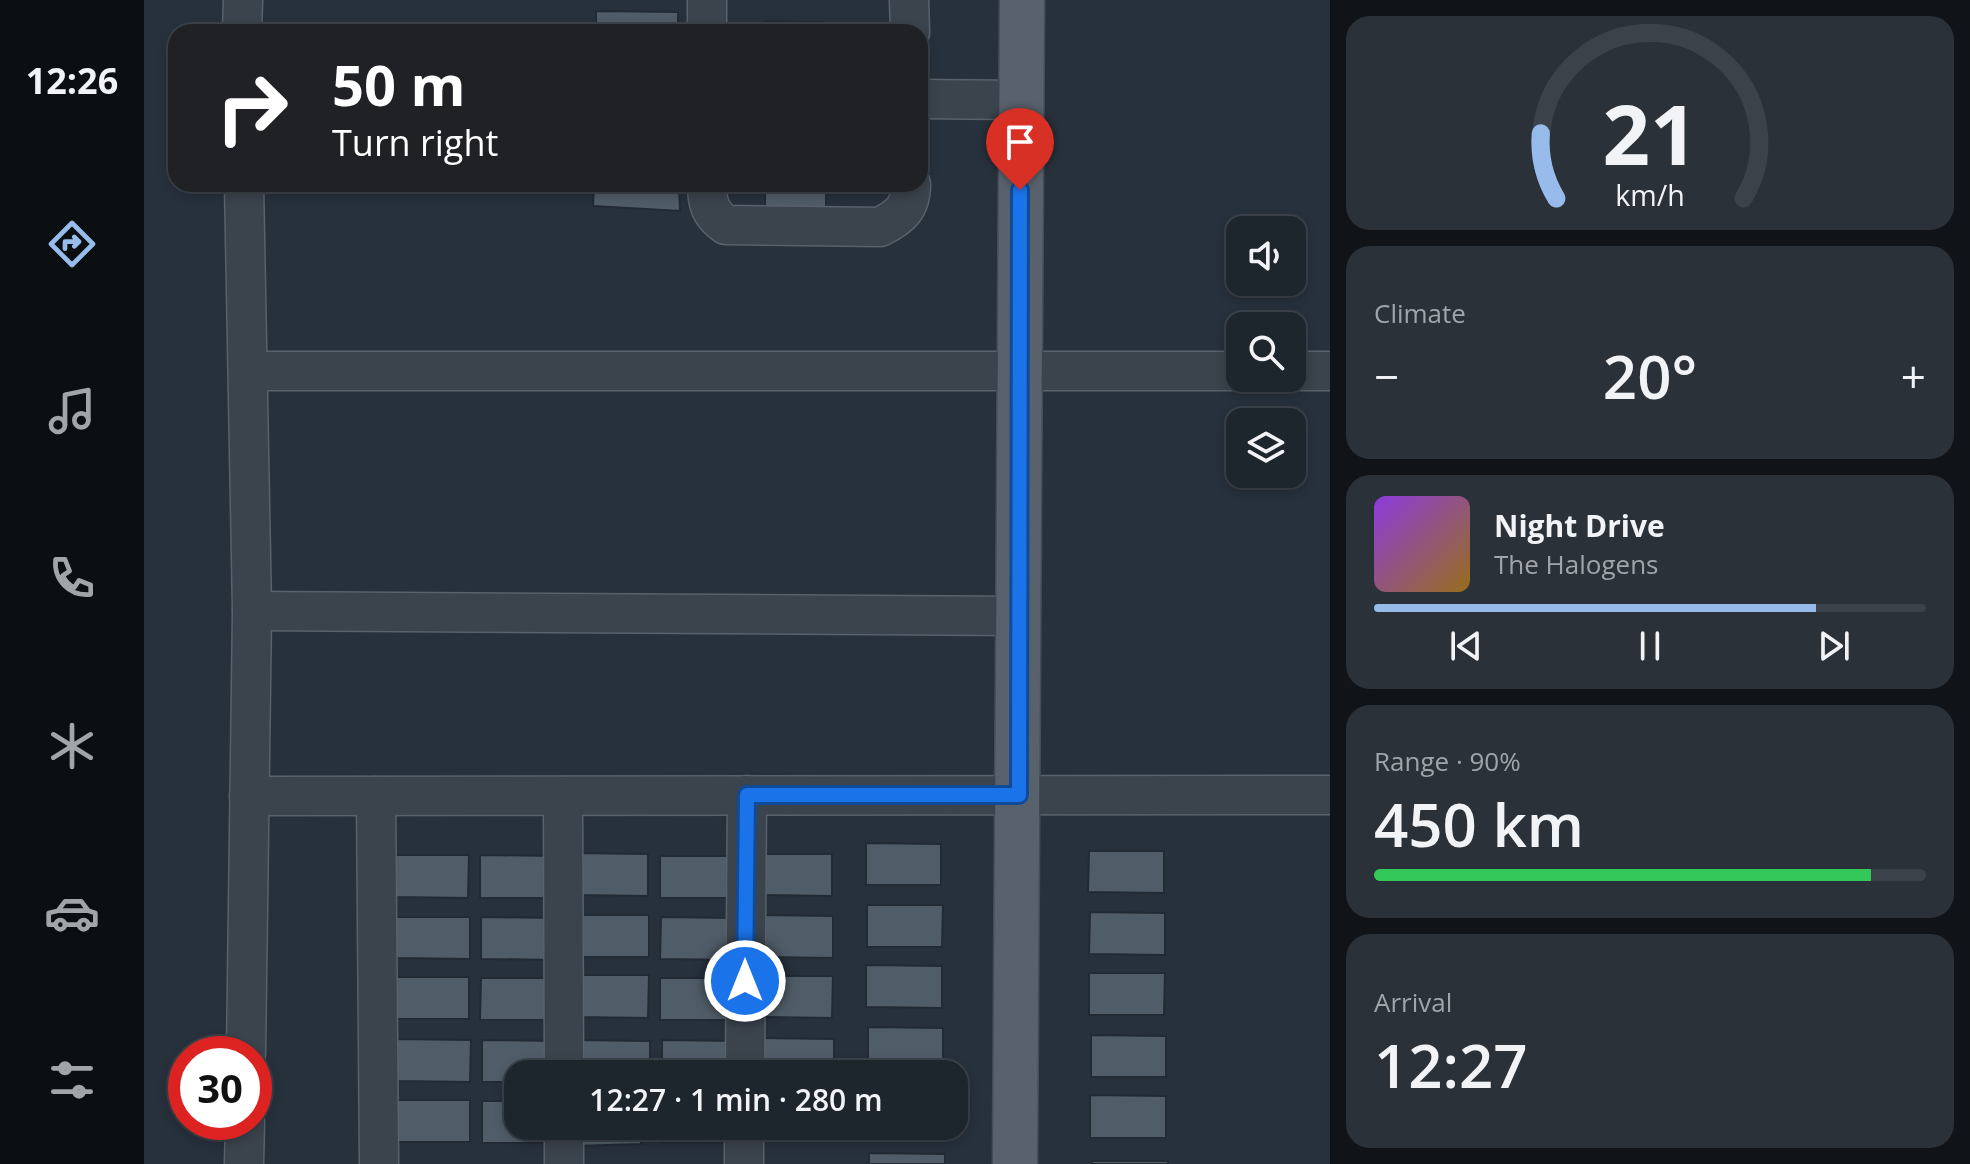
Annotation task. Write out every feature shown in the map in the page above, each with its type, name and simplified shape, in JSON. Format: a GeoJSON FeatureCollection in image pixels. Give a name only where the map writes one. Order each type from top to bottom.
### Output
{"type":"FeatureCollection","features":[{"type":"Feature","properties":{"kind":"main road"},"geometry":{"type":"LineString","coordinates":[[1015,1164],[1022,0]]}},
{"type":"Feature","properties":{"kind":"street"},"geometry":{"type":"LineString","coordinates":[[242,24],[243,0]]}},
{"type":"Feature","properties":{"kind":"street"},"geometry":{"type":"LineString","coordinates":[[707,0],[707,24]]}},
{"type":"Feature","properties":{"kind":"street"},"geometry":{"type":"LineString","coordinates":[[909,0],[910,24]]}},
{"type":"Feature","properties":{"kind":"street"},"geometry":{"type":"LineString","coordinates":[[928,99],[1021,100]]}},
{"type":"Feature","properties":{"kind":"street"},"geometry":{"type":"LineString","coordinates":[[244,192],[252,611],[246,1036]]}},
{"type":"Feature","properties":{"kind":"street"},"geometry":{"type":"LineString","coordinates":[[707,192],[707,203],[715,217],[726,225],[880,227],[897,218],[908,207],[910,192]]}},
{"type":"Feature","properties":{"kind":"street"},"geometry":{"type":"LineString","coordinates":[[248,371],[1226,371]]}},
{"type":"Feature","properties":{"kind":"street"},"geometry":{"type":"LineString","coordinates":[[1306,371],[1330,371]]}},
{"type":"Feature","properties":{"kind":"street"},"geometry":{"type":"LineString","coordinates":[[252,611],[1020,616]]}},
{"type":"Feature","properties":{"kind":"street"},"geometry":{"type":"LineString","coordinates":[[745,1060],[747,795]]}},
{"type":"Feature","properties":{"kind":"street"},"geometry":{"type":"LineString","coordinates":[[249,796],[1330,795]]}},
{"type":"Feature","properties":{"kind":"street"},"geometry":{"type":"LineString","coordinates":[[376,796],[379,1164]]}},
{"type":"Feature","properties":{"kind":"street"},"geometry":{"type":"LineString","coordinates":[[563,796],[564,1060]]}},
{"type":"Feature","properties":{"kind":"street"},"geometry":{"type":"LineString","coordinates":[[244,1164],[245,1140]]}},
{"type":"Feature","properties":{"kind":"street"},"geometry":{"type":"LineString","coordinates":[[564,1140],[564,1164]]}},
{"type":"Feature","properties":{"kind":"street"},"geometry":{"type":"LineString","coordinates":[[744,1140],[744,1164]]}},
{"type":"Feature","properties":{"kind":"building"},"geometry":{"type":"Polygon","coordinates":[[[596,11],[678,12],[678,24],[596,24],[596,11]]]}},
{"type":"Feature","properties":{"kind":"building"},"geometry":{"type":"Polygon","coordinates":[[[764,21],[824,24],[764,24],[764,21]]]}},
{"type":"Feature","properties":{"kind":"building"},"geometry":{"type":"Polygon","coordinates":[[[594,192],[679,192],[680,211],[593,206],[594,192]]]}},
{"type":"Feature","properties":{"kind":"building"},"geometry":{"type":"Polygon","coordinates":[[[765,192],[826,192],[826,211],[765,212],[765,192]]]}},
{"type":"Feature","properties":{"kind":"building"},"geometry":{"type":"Polygon","coordinates":[[[866,843],[941,844],[941,885],[866,885],[866,843]]]}},
{"type":"Feature","properties":{"kind":"building"},"geometry":{"type":"Polygon","coordinates":[[[1089,851],[1164,851],[1164,893],[1088,892],[1089,851]]]}},
{"type":"Feature","properties":{"kind":"building"},"geometry":{"type":"Polygon","coordinates":[[[572,853],[648,854],[648,896],[572,895],[572,853]]]}},
{"type":"Feature","properties":{"kind":"building"},"geometry":{"type":"Polygon","coordinates":[[[757,854],[832,854],[832,896],[757,895],[757,854]]]}},
{"type":"Feature","properties":{"kind":"building"},"geometry":{"type":"Polygon","coordinates":[[[393,855],[469,855],[468,898],[393,897],[393,855]]]}},
{"type":"Feature","properties":{"kind":"building"},"geometry":{"type":"Polygon","coordinates":[[[480,855],[556,856],[556,898],[480,898],[480,855]]]}},
{"type":"Feature","properties":{"kind":"building"},"geometry":{"type":"Polygon","coordinates":[[[660,856],[735,856],[735,898],[660,898],[660,856]]]}},
{"type":"Feature","properties":{"kind":"building"},"geometry":{"type":"Polygon","coordinates":[[[867,905],[943,905],[942,947],[867,947],[867,905]]]}},
{"type":"Feature","properties":{"kind":"building"},"geometry":{"type":"Polygon","coordinates":[[[1090,912],[1165,913],[1165,955],[1089,954],[1090,912]]]}},
{"type":"Feature","properties":{"kind":"building"},"geometry":{"type":"Polygon","coordinates":[[[574,915],[649,915],[649,957],[573,957],[574,915]]]}},
{"type":"Feature","properties":{"kind":"building"},"geometry":{"type":"Polygon","coordinates":[[[758,915],[833,916],[833,958],[757,957],[758,915]]]}},
{"type":"Feature","properties":{"kind":"building"},"geometry":{"type":"Polygon","coordinates":[[[394,917],[470,917],[470,959],[394,958],[394,917]]]}},
{"type":"Feature","properties":{"kind":"building"},"geometry":{"type":"Polygon","coordinates":[[[481,917],[557,918],[557,960],[481,959],[481,917]]]}},
{"type":"Feature","properties":{"kind":"building"},"geometry":{"type":"Polygon","coordinates":[[[661,917],[736,918],[736,960],[660,959],[661,917]]]}},
{"type":"Feature","properties":{"kind":"building"},"geometry":{"type":"Polygon","coordinates":[[[866,965],[942,966],[942,1008],[866,1007],[866,965]]]}},
{"type":"Feature","properties":{"kind":"building"},"geometry":{"type":"Polygon","coordinates":[[[1089,973],[1165,973],[1164,1015],[1089,1015],[1089,973]]]}},
{"type":"Feature","properties":{"kind":"building"},"geometry":{"type":"Polygon","coordinates":[[[573,975],[649,975],[648,1018],[573,1017],[573,975]]]}},
{"type":"Feature","properties":{"kind":"building"},"geometry":{"type":"Polygon","coordinates":[[[757,976],[833,976],[832,1018],[757,1017],[757,976]]]}},
{"type":"Feature","properties":{"kind":"building"},"geometry":{"type":"Polygon","coordinates":[[[393,977],[469,977],[469,1019],[393,1019],[393,977]]]}},
{"type":"Feature","properties":{"kind":"building"},"geometry":{"type":"Polygon","coordinates":[[[481,978],[556,978],[556,1020],[480,1020],[481,978]]]}},
{"type":"Feature","properties":{"kind":"building"},"geometry":{"type":"Polygon","coordinates":[[[660,978],[736,978],[735,1020],[660,1020],[660,978]]]}},
{"type":"Feature","properties":{"kind":"building"},"geometry":{"type":"Polygon","coordinates":[[[868,1027],[943,1028],[943,1060],[868,1060],[868,1027]]]}},
{"type":"Feature","properties":{"kind":"building"},"geometry":{"type":"Polygon","coordinates":[[[1091,1035],[1166,1036],[1166,1077],[1091,1077],[1091,1035]]]}},
{"type":"Feature","properties":{"kind":"building"},"geometry":{"type":"Polygon","coordinates":[[[759,1038],[834,1039],[834,1060],[759,1060],[759,1038]]]}},
{"type":"Feature","properties":{"kind":"building"},"geometry":{"type":"Polygon","coordinates":[[[395,1039],[471,1040],[470,1082],[395,1081],[395,1039]]]}},
{"type":"Feature","properties":{"kind":"building"},"geometry":{"type":"Polygon","coordinates":[[[482,1040],[558,1041],[558,1060],[504,1060],[504,1082],[482,1082],[482,1040]]]}},
{"type":"Feature","properties":{"kind":"building"},"geometry":{"type":"Polygon","coordinates":[[[575,1040],[650,1041],[650,1060],[574,1060],[575,1040]]]}},
{"type":"Feature","properties":{"kind":"building"},"geometry":{"type":"Polygon","coordinates":[[[662,1040],[737,1041],[737,1060],[662,1060],[662,1040]]]}},
{"type":"Feature","properties":{"kind":"building"},"geometry":{"type":"Polygon","coordinates":[[[1090,1095],[1166,1096],[1166,1138],[1090,1138],[1090,1095]]]}},
{"type":"Feature","properties":{"kind":"building"},"geometry":{"type":"Polygon","coordinates":[[[394,1100],[470,1100],[470,1142],[394,1142],[394,1100]]]}},
{"type":"Feature","properties":{"kind":"building"},"geometry":{"type":"Polygon","coordinates":[[[482,1101],[504,1101],[504,1140],[557,1140],[557,1143],[482,1143],[482,1101]]]}},
{"type":"Feature","properties":{"kind":"building"},"geometry":{"type":"Polygon","coordinates":[[[575,1140],[641,1140],[641,1144],[575,1146],[575,1140]]]}},
{"type":"Feature","properties":{"kind":"building"},"geometry":{"type":"Polygon","coordinates":[[[661,1140],[737,1140],[737,1143],[661,1140]]]}},
{"type":"Feature","properties":{"kind":"building"},"geometry":{"type":"Polygon","coordinates":[[[869,1153],[945,1154],[945,1164],[869,1164],[869,1153]]]}},
{"type":"Feature","properties":{"kind":"building"},"geometry":{"type":"Polygon","coordinates":[[[1092,1161],[1168,1161],[1168,1164],[1092,1164],[1092,1161]]]}},
{"type":"Feature","properties":{"kind":"route"},"geometry":{"type":"LineString","coordinates":[[745,981],[747,795],[1019,795],[1020,190]]}}]}
